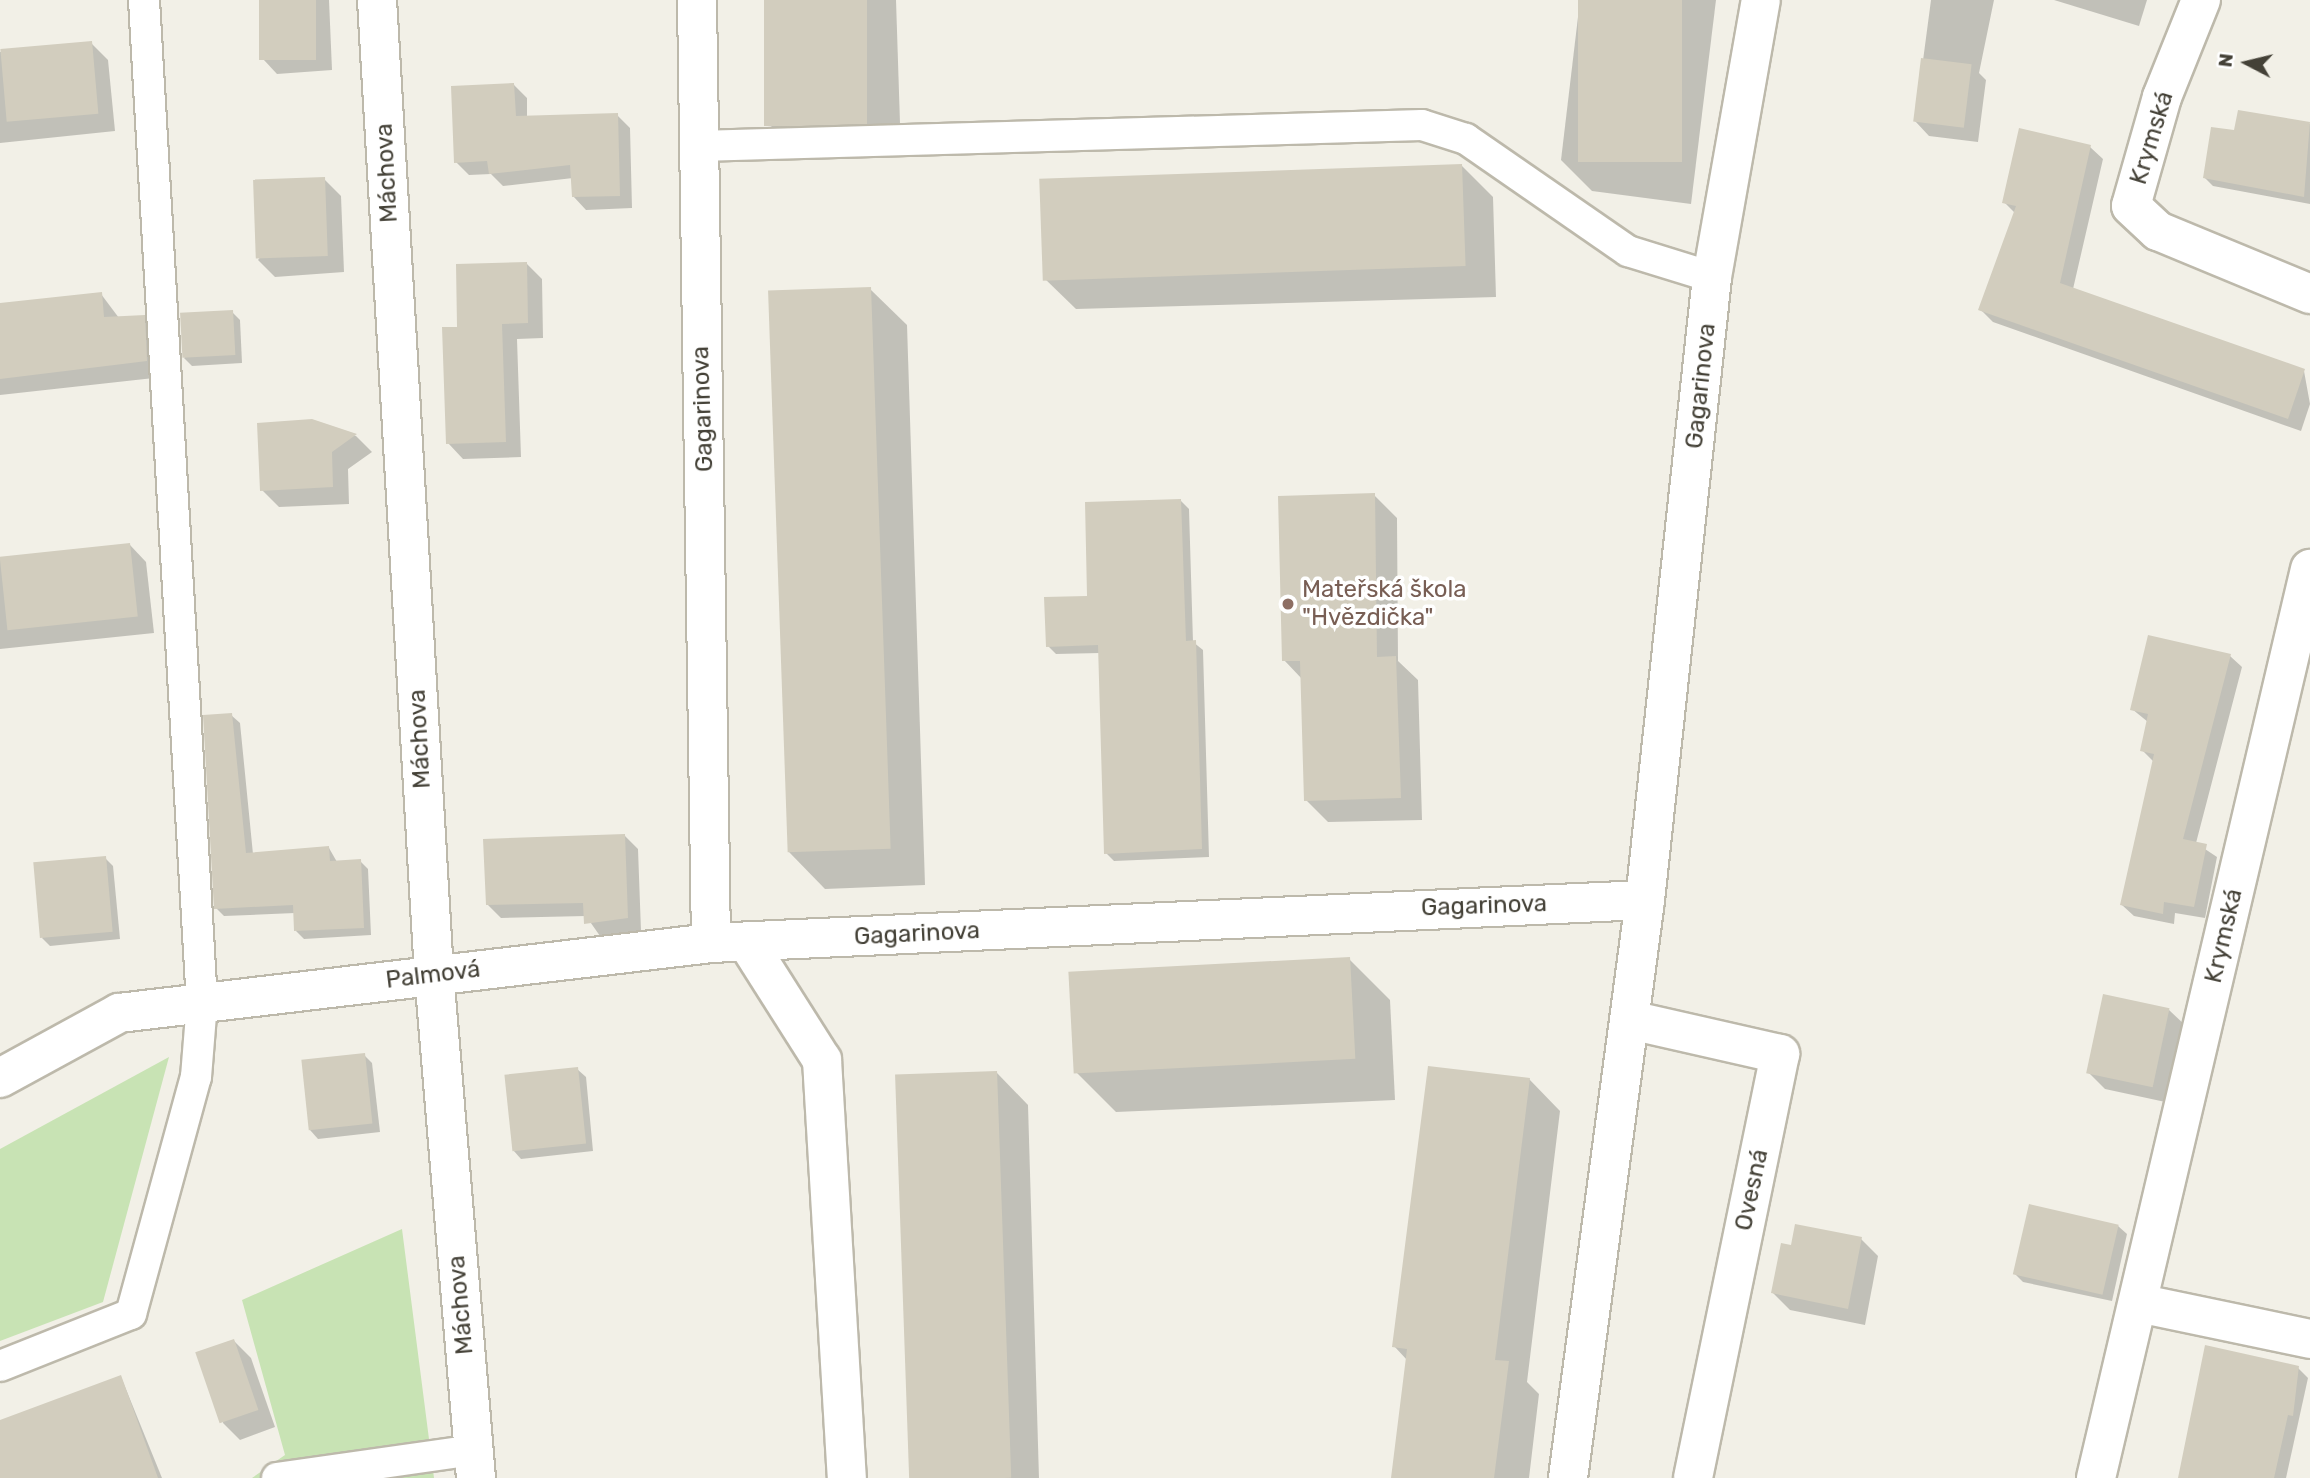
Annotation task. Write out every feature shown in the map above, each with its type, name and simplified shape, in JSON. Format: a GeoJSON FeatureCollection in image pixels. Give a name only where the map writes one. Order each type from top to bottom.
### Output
{"type":"FeatureCollection","features":[{"type":"Feature","properties":{"kind":"street","name":"Máchova"},"geometry":{"type":"LineString","coordinates":[[377,0],[434,974],[474,1464]]}},
{"type":"Feature","properties":{"kind":"street","name":"Gagarinova"},"geometry":{"type":"LineString","coordinates":[[697,0],[699,146],[729,943],[1645,900]]}},
{"type":"Feature","properties":{"kind":"street","name":"Gagarinova"},"geometry":{"type":"LineString","coordinates":[[1568,1478],[1645,900],[1712,276],[1761,0]]}},
{"type":"Feature","properties":{"kind":"street","name":"Krymská"},"geometry":{"type":"LineString","coordinates":[[2201,0],[2162,97],[2131,206],[2158,232],[2310,294]]}},
{"type":"Feature","properties":{"kind":"street","name":"Krymská"},"geometry":{"type":"LineString","coordinates":[[2096,1478],[2310,569]]}},
{"type":"Feature","properties":{"kind":"street","name":"Palmová"},"geometry":{"type":"LineString","coordinates":[[0,1079],[119,1013],[434,974],[729,943]]}},
{"type":"Feature","properties":{"kind":"street"},"geometry":{"type":"LineString","coordinates":[[729,943],[822,1060],[847,1478]]}},
{"type":"Feature","properties":{"kind":"street","name":"Ovesná"},"geometry":{"type":"LineString","coordinates":[[1630,1020],[1780,1054],[1693,1478]]}},
{"type":"Feature","properties":{"kind":"street"},"geometry":{"type":"LineString","coordinates":[[2138,1303],[2310,1339]]}},
{"type":"Feature","properties":{"kind":"lane"},"geometry":{"type":"LineString","coordinates":[[0,1366],[131,1314],[196,1077],[202,1003],[144,0]]}},
{"type":"Feature","properties":{"kind":"lane"},"geometry":{"type":"LineString","coordinates":[[699,146],[1422,125],[1466,139],[1628,251],[1712,276]]}},
{"type":"Feature","properties":{"kind":"lane"},"geometry":{"type":"LineString","coordinates":[[277,1478],[474,1464]]}},
{"type":"Feature","properties":{"kind":"green space"},"geometry":{"type":"Polygon","coordinates":[[[169,1057],[103,1302],[0,1341],[0,1149],[169,1057]]]}},
{"type":"Feature","properties":{"kind":"green space"},"geometry":{"type":"Polygon","coordinates":[[[402,1229],[434,1478],[252,1478],[285,1455],[242,1300],[402,1229]]]}},
{"type":"Feature","properties":{"kind":"building"},"geometry":{"type":"Polygon","coordinates":[[[259,0],[316,0],[316,60],[259,60],[259,0]]]}},
{"type":"Feature","properties":{"kind":"building"},"geometry":{"type":"Polygon","coordinates":[[[764,0],[867,0],[867,126],[764,126],[764,0]]]}},
{"type":"Feature","properties":{"kind":"building"},"geometry":{"type":"Polygon","coordinates":[[[1578,0],[1682,0],[1682,162],[1578,162],[1578,0]]]}},
{"type":"Feature","properties":{"kind":"building"},"geometry":{"type":"Polygon","coordinates":[[[92,41],[98,114],[7,122],[0,49],[92,41]]]}},
{"type":"Feature","properties":{"kind":"building"},"geometry":{"type":"Polygon","coordinates":[[[1921,58],[1972,64],[1964,128],[1913,122],[1921,58]]]}},
{"type":"Feature","properties":{"kind":"building"},"geometry":{"type":"Polygon","coordinates":[[[514,83],[516,116],[618,113],[620,196],[572,197],[570,165],[489,174],[487,161],[454,163],[451,86],[514,83]]]}},
{"type":"Feature","properties":{"kind":"building"},"geometry":{"type":"Polygon","coordinates":[[[2238,110],[2310,122],[2304,197],[2203,178],[2211,127],[2234,130],[2238,110]]]}},
{"type":"Feature","properties":{"kind":"building"},"geometry":{"type":"Polygon","coordinates":[[[2019,128],[2091,145],[2060,283],[2305,369],[2288,419],[1978,310],[2016,206],[2002,203],[2019,128]]]}},
{"type":"Feature","properties":{"kind":"building"},"geometry":{"type":"Polygon","coordinates":[[[1462,164],[1466,266],[1043,281],[1039,179],[1462,164]]]}},
{"type":"Feature","properties":{"kind":"building"},"geometry":{"type":"Polygon","coordinates":[[[325,177],[328,256],[256,258],[253,180],[325,177]]]}},
{"type":"Feature","properties":{"kind":"building"},"geometry":{"type":"Polygon","coordinates":[[[527,262],[528,323],[502,324],[506,442],[446,444],[442,327],[457,327],[456,264],[527,262]]]}},
{"type":"Feature","properties":{"kind":"building"},"geometry":{"type":"Polygon","coordinates":[[[871,287],[891,849],[788,852],[768,291],[871,287]]]}},
{"type":"Feature","properties":{"kind":"building"},"geometry":{"type":"Polygon","coordinates":[[[102,292],[104,317],[145,315],[147,361],[0,379],[0,303],[102,292]]]}},
{"type":"Feature","properties":{"kind":"building"},"geometry":{"type":"Polygon","coordinates":[[[233,310],[235,355],[182,358],[180,313],[233,310]]]}},
{"type":"Feature","properties":{"kind":"building"},"geometry":{"type":"Polygon","coordinates":[[[312,419],[357,434],[332,452],[333,487],[260,491],[257,423],[312,419]]]}},
{"type":"Feature","properties":{"kind":"building"},"geometry":{"type":"Polygon","coordinates":[[[1375,493],[1377,657],[1396,656],[1401,798],[1304,801],[1300,661],[1282,661],[1278,496],[1375,493]]]}},
{"type":"Feature","properties":{"kind":"building"},"geometry":{"type":"Polygon","coordinates":[[[1181,499],[1186,641],[1196,640],[1202,849],[1104,854],[1098,645],[1046,647],[1044,597],[1087,596],[1085,502],[1181,499]]]}},
{"type":"Feature","properties":{"kind":"building"},"geometry":{"type":"Polygon","coordinates":[[[130,543],[138,617],[7,630],[0,557],[130,543]]]}},
{"type":"Feature","properties":{"kind":"building"},"geometry":{"type":"Polygon","coordinates":[[[2148,635],[2231,654],[2183,839],[2207,844],[2194,907],[2164,902],[2163,914],[2120,905],[2154,754],[2140,751],[2148,714],[2130,710],[2148,635]]]}},
{"type":"Feature","properties":{"kind":"building"},"geometry":{"type":"Polygon","coordinates":[[[232,713],[246,853],[329,846],[330,861],[361,859],[364,928],[294,931],[293,905],[214,909],[203,715],[232,713]]]}},
{"type":"Feature","properties":{"kind":"building"},"geometry":{"type":"Polygon","coordinates":[[[625,834],[628,918],[584,924],[583,903],[486,905],[483,839],[625,834]]]}},
{"type":"Feature","properties":{"kind":"building"},"geometry":{"type":"Polygon","coordinates":[[[106,856],[113,932],[40,938],[33,862],[106,856]]]}},
{"type":"Feature","properties":{"kind":"building"},"geometry":{"type":"Polygon","coordinates":[[[1350,957],[1355,1059],[1074,1074],[1068,972],[1350,957]]]}},
{"type":"Feature","properties":{"kind":"building"},"geometry":{"type":"Polygon","coordinates":[[[2103,994],[2170,1008],[2153,1087],[2086,1073],[2103,994]]]}},
{"type":"Feature","properties":{"kind":"building"},"geometry":{"type":"Polygon","coordinates":[[[365,1053],[372,1124],[309,1130],[301,1060],[365,1053]]]}},
{"type":"Feature","properties":{"kind":"building"},"geometry":{"type":"Polygon","coordinates":[[[1428,1066],[1530,1078],[1495,1360],[1509,1361],[1494,1478],[1391,1478],[1407,1349],[1392,1347],[1428,1066]]]}},
{"type":"Feature","properties":{"kind":"building"},"geometry":{"type":"Polygon","coordinates":[[[578,1067],[586,1144],[512,1151],[504,1075],[578,1067]]]}},
{"type":"Feature","properties":{"kind":"building"},"geometry":{"type":"Polygon","coordinates":[[[997,1071],[1011,1478],[909,1478],[895,1075],[997,1071]]]}},
{"type":"Feature","properties":{"kind":"building"},"geometry":{"type":"Polygon","coordinates":[[[2029,1204],[2119,1225],[2102,1295],[2013,1274],[2029,1204]]]}},
{"type":"Feature","properties":{"kind":"building"},"geometry":{"type":"Polygon","coordinates":[[[1795,1224],[1862,1237],[1848,1309],[1771,1293],[1781,1243],[1791,1245],[1795,1224]]]}},
{"type":"Feature","properties":{"kind":"building"},"geometry":{"type":"Polygon","coordinates":[[[234,1339],[258,1410],[220,1423],[195,1352],[234,1339]]]}},
{"type":"Feature","properties":{"kind":"building"},"geometry":{"type":"Polygon","coordinates":[[[2205,1345],[2299,1366],[2293,1416],[2288,1415],[2274,1478],[2178,1478],[2205,1345]]]}},
{"type":"Feature","properties":{"kind":"building"},"geometry":{"type":"Polygon","coordinates":[[[121,1375],[158,1478],[0,1478],[0,1420],[121,1375]]]}},
{"type":"Feature","properties":{"kind":"place","name":"Mateřská škola \"Hvězdička\""},"geometry":{"type":"Point","coordinates":[1288,604]}}]}
